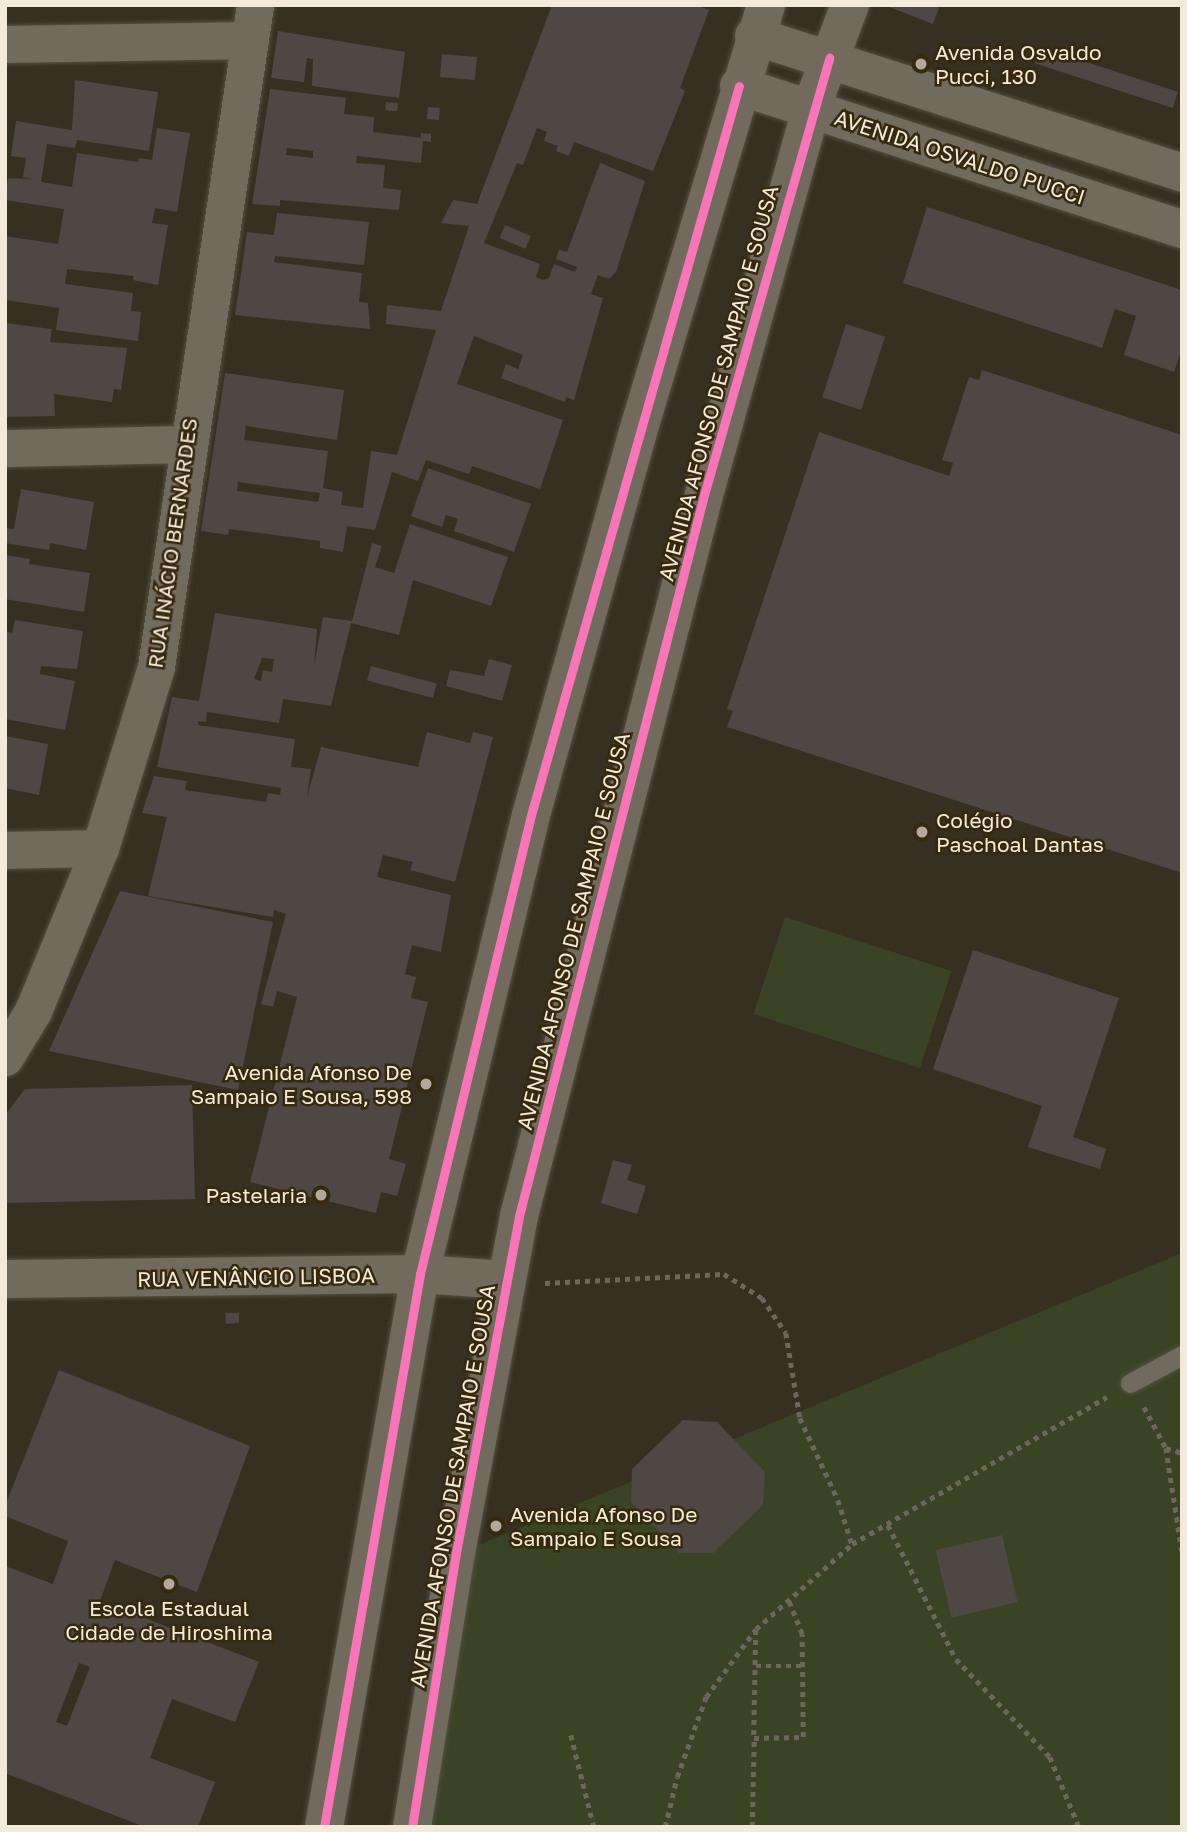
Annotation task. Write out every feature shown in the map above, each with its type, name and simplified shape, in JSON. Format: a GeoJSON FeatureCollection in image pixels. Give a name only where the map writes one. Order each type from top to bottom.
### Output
{"type":"FeatureCollection","features":[{"type":"Feature","properties":{"kind":"main road","name":"AVENIDA AFONSO DE SAMPAIO E SOUSA"},"geometry":{"type":"LineString","coordinates":[[412,1827],[506,1280],[599,895],[811,108],[850,5]]}},
{"type":"Feature","properties":{"kind":"main road"},"geometry":{"type":"LineString","coordinates":[[324,1827],[420,1274],[531,815],[739,86],[760,21],[829,58],[1182,173]]}},
{"type":"Feature","properties":{"kind":"main road","name":"AVENIDA OSVALDO PUCCI"},"geometry":{"type":"LineString","coordinates":[[739,86],[1182,229]]}},
{"type":"Feature","properties":{"kind":"main road","name":"RUA VENÂNCIO LISBOA"},"geometry":{"type":"LineString","coordinates":[[5,1279],[420,1274],[506,1280]]}},
{"type":"Feature","properties":{"kind":"street"},"geometry":{"type":"LineString","coordinates":[[5,44],[253,23]]}},
{"type":"Feature","properties":{"kind":"street","name":"RUA INÁCIO BERNARDES"},"geometry":{"type":"LineString","coordinates":[[5,1057],[33,1011],[100,848],[156,667],[187,444],[253,23]]}},
{"type":"Feature","properties":{"kind":"street"},"geometry":{"type":"LineString","coordinates":[[5,448],[187,444]]}},
{"type":"Feature","properties":{"kind":"street"},"geometry":{"type":"LineString","coordinates":[[5,850],[100,848]]}},
{"type":"Feature","properties":{"kind":"lane"},"geometry":{"type":"LineString","coordinates":[[1130,1383],[1182,1355]]}},
{"type":"Feature","properties":{"kind":"path"},"geometry":{"type":"LineString","coordinates":[[506,1280],[553,1284],[724,1274],[762,1298],[786,1333],[800,1418],[838,1500],[852,1544]]}},
{"type":"Feature","properties":{"kind":"path"},"geometry":{"type":"LineString","coordinates":[[665,1827],[706,1697],[756,1629],[852,1544],[1130,1383],[1166,1448],[1182,1551]]}},
{"type":"Feature","properties":{"kind":"path"},"geometry":{"type":"LineString","coordinates":[[1166,1448],[1182,1453]]}},
{"type":"Feature","properties":{"kind":"path"},"geometry":{"type":"LineString","coordinates":[[888,1525],[956,1659],[1050,1757],[1079,1827]]}},
{"type":"Feature","properties":{"kind":"path"},"geometry":{"type":"LineString","coordinates":[[754,1738],[803,1737],[802,1634],[788,1600]]}},
{"type":"Feature","properties":{"kind":"path"},"geometry":{"type":"LineString","coordinates":[[752,1827],[756,1629]]}},
{"type":"Feature","properties":{"kind":"path"},"geometry":{"type":"LineString","coordinates":[[756,1666],[803,1666]]}},
{"type":"Feature","properties":{"kind":"path"},"geometry":{"type":"LineString","coordinates":[[572,1735],[594,1827]]}},
{"type":"Feature","properties":{"kind":"green space"},"geometry":{"type":"Polygon","coordinates":[[[785,917],[951,971],[920,1068],[753,1014],[785,917]]]}},
{"type":"Feature","properties":{"kind":"green space"},"geometry":{"type":"Polygon","coordinates":[[[1182,1253],[1182,1827],[431,1827],[469,1549],[1182,1253]]]}},
{"type":"Feature","properties":{"kind":"building"},"geometry":{"type":"Polygon","coordinates":[[[552,5],[697,5],[709,10],[680,88],[685,91],[653,171],[574,142],[569,156],[556,151],[558,146],[544,141],[547,132],[537,128],[523,165],[517,163],[484,243],[540,264],[536,277],[543,280],[549,278],[554,264],[575,272],[577,267],[556,259],[559,250],[567,252],[600,163],[645,181],[616,272],[609,279],[598,275],[591,294],[603,298],[574,400],[566,397],[565,402],[501,378],[506,364],[518,369],[523,355],[474,336],[457,384],[563,420],[540,489],[472,466],[469,474],[426,460],[418,481],[392,472],[375,530],[347,526],[343,552],[320,548],[320,541],[229,529],[228,535],[201,531],[225,373],[344,390],[337,440],[246,426],[244,440],[328,451],[323,488],[343,492],[341,505],[363,508],[371,451],[397,455],[436,330],[386,324],[387,305],[441,311],[469,226],[441,223],[453,200],[477,204],[552,5]],[[238,482],[237,491],[318,502],[320,493],[238,482]]]}},
{"type":"Feature","properties":{"kind":"building"},"geometry":{"type":"Polygon","coordinates":[[[884,5],[940,5],[933,24],[884,5]]]}},
{"type":"Feature","properties":{"kind":"building"},"geometry":{"type":"Polygon","coordinates":[[[278,31],[405,52],[399,98],[312,86],[313,59],[307,58],[304,82],[271,78],[278,31]]]}},
{"type":"Feature","properties":{"kind":"building"},"geometry":{"type":"Polygon","coordinates":[[[1040,47],[1178,92],[1173,108],[1035,63],[1040,47]]]}},
{"type":"Feature","properties":{"kind":"building"},"geometry":{"type":"Polygon","coordinates":[[[442,54],[477,57],[475,80],[440,77],[442,54]]]}},
{"type":"Feature","properties":{"kind":"building"},"geometry":{"type":"Polygon","coordinates":[[[75,80],[158,92],[149,151],[77,140],[75,148],[47,144],[41,182],[72,187],[77,153],[138,162],[139,158],[152,160],[157,128],[190,133],[177,212],[155,208],[152,223],[168,225],[158,285],[133,280],[134,276],[67,269],[65,284],[133,293],[131,311],[141,312],[138,341],[56,330],[59,308],[5,300],[5,236],[58,244],[64,209],[5,200],[8,178],[34,179],[23,177],[26,158],[11,156],[16,121],[72,130],[75,80]]]}},
{"type":"Feature","properties":{"kind":"building"},"geometry":{"type":"Polygon","coordinates":[[[270,89],[346,98],[344,114],[374,117],[373,132],[421,138],[421,133],[431,134],[431,142],[423,141],[421,163],[357,156],[356,163],[385,165],[383,188],[401,190],[399,210],[280,200],[280,206],[252,204],[270,89]],[[287,148],[286,155],[313,158],[313,151],[287,148]]]}},
{"type":"Feature","properties":{"kind":"building"},"geometry":{"type":"Polygon","coordinates":[[[386,102],[398,103],[397,111],[385,110],[386,102]]]}},
{"type":"Feature","properties":{"kind":"building"},"geometry":{"type":"Polygon","coordinates":[[[428,107],[440,108],[439,120],[427,119],[428,107]]]}},
{"type":"Feature","properties":{"kind":"building"},"geometry":{"type":"Polygon","coordinates":[[[927,207],[1182,290],[1182,348],[1174,372],[1124,355],[1136,316],[1115,309],[1102,348],[903,283],[927,207]]]}},
{"type":"Feature","properties":{"kind":"building"},"geometry":{"type":"Polygon","coordinates":[[[277,213],[369,222],[364,265],[275,256],[274,262],[362,273],[359,302],[368,303],[370,329],[235,315],[247,232],[274,235],[277,213]]]}},
{"type":"Feature","properties":{"kind":"building"},"geometry":{"type":"Polygon","coordinates":[[[505,225],[531,236],[525,249],[500,238],[505,225]]]}},
{"type":"Feature","properties":{"kind":"building"},"geometry":{"type":"Polygon","coordinates":[[[5,323],[52,329],[50,342],[127,348],[121,390],[114,389],[112,402],[54,394],[55,416],[5,417],[5,323]]]}},
{"type":"Feature","properties":{"kind":"building"},"geometry":{"type":"Polygon","coordinates":[[[846,324],[885,337],[861,410],[822,397],[846,324]]]}},
{"type":"Feature","properties":{"kind":"building"},"geometry":{"type":"Polygon","coordinates":[[[982,370],[1182,435],[1182,873],[727,727],[733,711],[727,709],[819,432],[949,476],[953,463],[942,460],[969,377],[979,380],[982,370]]]}},
{"type":"Feature","properties":{"kind":"building"},"geometry":{"type":"Polygon","coordinates":[[[428,468],[531,504],[514,552],[454,531],[458,519],[446,515],[442,527],[411,516],[428,468]]]}},
{"type":"Feature","properties":{"kind":"building"},"geometry":{"type":"Polygon","coordinates":[[[21,489],[94,502],[86,550],[50,543],[49,550],[5,543],[5,528],[14,529],[21,489]]]}},
{"type":"Feature","properties":{"kind":"building"},"geometry":{"type":"Polygon","coordinates":[[[410,524],[508,557],[491,606],[413,580],[399,635],[351,623],[331,706],[283,699],[279,723],[207,712],[206,722],[198,721],[198,725],[295,739],[291,767],[311,769],[307,797],[321,747],[418,767],[427,732],[470,743],[473,732],[493,737],[455,882],[410,870],[413,862],[383,855],[377,877],[451,895],[441,952],[412,945],[405,974],[416,977],[411,998],[428,1002],[389,1159],[406,1164],[397,1196],[381,1192],[376,1213],[250,1182],[297,997],[277,991],[273,1007],[261,1004],[286,914],[274,910],[273,917],[148,896],[167,817],[142,813],[154,776],[187,781],[185,790],[266,802],[268,793],[280,795],[281,788],[157,767],[172,697],[199,701],[215,613],[317,629],[314,666],[323,617],[352,621],[372,543],[382,546],[375,567],[394,573],[410,524]],[[262,658],[254,679],[261,681],[263,670],[272,672],[274,659],[262,658]]]}},
{"type":"Feature","properties":{"kind":"building"},"geometry":{"type":"Polygon","coordinates":[[[5,555],[30,559],[29,564],[90,573],[84,612],[5,599],[5,555]]]}},
{"type":"Feature","properties":{"kind":"building"},"geometry":{"type":"Polygon","coordinates":[[[15,620],[83,631],[77,669],[41,666],[40,674],[75,681],[65,730],[5,719],[5,631],[12,633],[15,620]]]}},
{"type":"Feature","properties":{"kind":"building"},"geometry":{"type":"Polygon","coordinates":[[[489,659],[512,665],[502,701],[446,686],[450,670],[484,676],[489,659]]]}},
{"type":"Feature","properties":{"kind":"building"},"geometry":{"type":"Polygon","coordinates":[[[371,666],[437,684],[433,698],[367,680],[371,666]]]}},
{"type":"Feature","properties":{"kind":"building"},"geometry":{"type":"Polygon","coordinates":[[[5,736],[48,744],[39,795],[5,788],[5,736]]]}},
{"type":"Feature","properties":{"kind":"building"},"geometry":{"type":"Polygon","coordinates":[[[120,891],[273,922],[238,1090],[49,1051],[120,891]]]}},
{"type":"Feature","properties":{"kind":"building"},"geometry":{"type":"Polygon","coordinates":[[[973,950],[1119,998],[1073,1137],[1106,1149],[1100,1169],[1028,1147],[1042,1106],[933,1069],[973,950]]]}},
{"type":"Feature","properties":{"kind":"building"},"geometry":{"type":"Polygon","coordinates":[[[192,1085],[195,1199],[5,1203],[5,1115],[25,1089],[192,1085]]]}},
{"type":"Feature","properties":{"kind":"building"},"geometry":{"type":"Polygon","coordinates":[[[613,1160],[632,1165],[627,1180],[646,1186],[637,1214],[601,1203],[613,1160]]]}},
{"type":"Feature","properties":{"kind":"building"},"geometry":{"type":"Polygon","coordinates":[[[225,1313],[239,1313],[239,1323],[226,1324],[225,1313]]]}},
{"type":"Feature","properties":{"kind":"building"},"geometry":{"type":"Polygon","coordinates":[[[59,1370],[250,1446],[197,1592],[115,1560],[100,1601],[259,1662],[235,1722],[172,1699],[150,1758],[215,1782],[198,1827],[145,1827],[5,1773],[5,1566],[53,1584],[68,1541],[5,1516],[5,1506],[59,1370]],[[79,1663],[56,1722],[67,1726],[90,1667],[79,1663]]]}},
{"type":"Feature","properties":{"kind":"building"},"geometry":{"type":"Polygon","coordinates":[[[683,1420],[717,1422],[765,1472],[763,1505],[713,1553],[679,1553],[631,1502],[632,1469],[683,1420]]]}},
{"type":"Feature","properties":{"kind":"building"},"geometry":{"type":"Polygon","coordinates":[[[1002,1535],[1018,1602],[951,1618],[936,1550],[1002,1535]]]}},
{"type":"Feature","properties":{"kind":"cycle path"},"geometry":{"type":"LineString","coordinates":[[412,1827],[456,1553],[519,1216],[704,495],[829,58]]}},
{"type":"Feature","properties":{"kind":"cycle path"},"geometry":{"type":"LineString","coordinates":[[324,1827],[420,1274],[531,815],[739,86]]}},
{"type":"Feature","properties":{"kind":"place","name":"Avenida Osvaldo Pucci, 130"},"geometry":{"type":"Point","coordinates":[921,64]}},
{"type":"Feature","properties":{"kind":"place","name":"Colégio Paschoal Dantas"},"geometry":{"type":"Point","coordinates":[922,832]}},
{"type":"Feature","properties":{"kind":"place","name":"Avenida Afonso De Sampaio E Sousa, 598"},"geometry":{"type":"Point","coordinates":[426,1084]}},
{"type":"Feature","properties":{"kind":"place","name":"Pastelaria"},"geometry":{"type":"Point","coordinates":[321,1195]}},
{"type":"Feature","properties":{"kind":"place","name":"Avenida Afonso De Sampaio E Sousa"},"geometry":{"type":"Point","coordinates":[496,1526]}},
{"type":"Feature","properties":{"kind":"place","name":"Escola Estadual Cidade de Hiroshima"},"geometry":{"type":"Point","coordinates":[169,1584]}}]}
